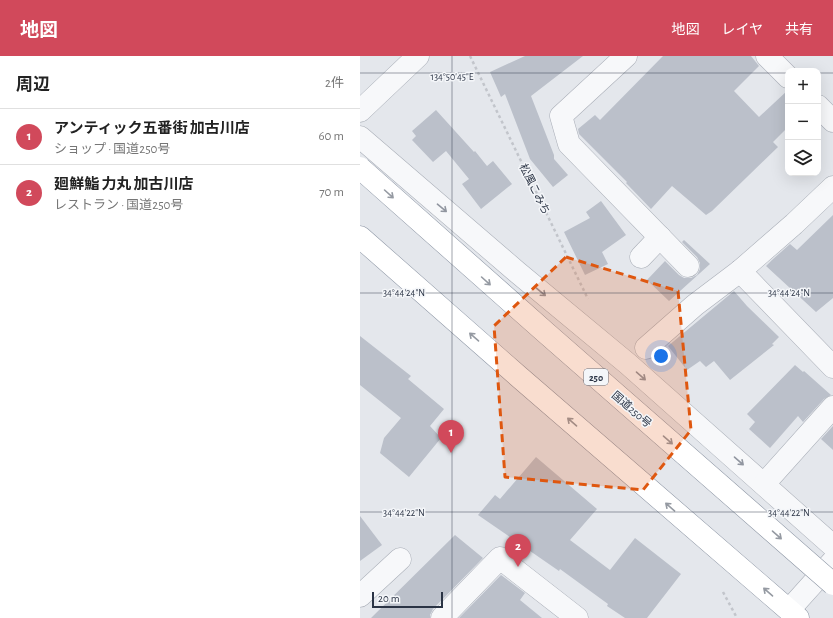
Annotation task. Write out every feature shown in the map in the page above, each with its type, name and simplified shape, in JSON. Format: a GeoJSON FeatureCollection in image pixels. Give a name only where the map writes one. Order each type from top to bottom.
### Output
{"type":"FeatureCollection","features":[{"type":"Feature","properties":{"kind":"highway","name":"国道250号"},"geometry":{"type":"LineString","coordinates":[[360,168],[833,584]]}},
{"type":"Feature","properties":{"kind":"highway"},"geometry":{"type":"LineString","coordinates":[[360,236],[518,376],[794,614]]}},
{"type":"Feature","properties":{"kind":"street"},"geometry":{"type":"LineString","coordinates":[[626,56],[561,116],[569,144],[688,266]]}},
{"type":"Feature","properties":{"kind":"street"},"geometry":{"type":"LineString","coordinates":[[766,56],[785,74]]}},
{"type":"Feature","properties":{"kind":"street"},"geometry":{"type":"LineString","coordinates":[[360,111],[404,62]]}},
{"type":"Feature","properties":{"kind":"street"},"geometry":{"type":"LineString","coordinates":[[821,109],[833,121]]}},
{"type":"Feature","properties":{"kind":"street"},"geometry":{"type":"LineString","coordinates":[[360,137],[517,272],[628,364],[833,546]]}},
{"type":"Feature","properties":{"kind":"street"},"geometry":{"type":"LineString","coordinates":[[646,348],[694,305],[740,271],[794,224],[833,187]]}},
{"type":"Feature","properties":{"kind":"street"},"geometry":{"type":"LineString","coordinates":[[641,257],[660,237]]}},
{"type":"Feature","properties":{"kind":"street"},"geometry":{"type":"LineString","coordinates":[[740,271],[833,368]]}},
{"type":"Feature","properties":{"kind":"street"},"geometry":{"type":"LineString","coordinates":[[764,484],[833,407]]}},
{"type":"Feature","properties":{"kind":"street"},"geometry":{"type":"LineString","coordinates":[[442,618],[500,558],[577,618]]}},
{"type":"Feature","properties":{"kind":"street"},"geometry":{"type":"LineString","coordinates":[[360,596],[400,559]]}},
{"type":"Feature","properties":{"kind":"street"},"geometry":{"type":"LineString","coordinates":[[794,614],[833,561]]}},
{"type":"Feature","properties":{"kind":"path","name":"松風こみち"},"geometry":{"type":"LineString","coordinates":[[470,56],[589,302]]}},
{"type":"Feature","properties":{"kind":"path"},"geometry":{"type":"LineString","coordinates":[[723,592],[737,618]]}},
{"type":"Feature","properties":{"kind":"highlighted area"},"geometry":{"type":"Polygon","coordinates":[[[566,257],[678,291],[691,430],[643,490],[505,477],[494,326],[566,257]]]}},
{"type":"Feature","properties":{"kind":"building"},"geometry":{"type":"Polygon","coordinates":[[[525,56],[583,56],[531,96],[554,155],[554,159],[568,175],[553,187],[530,159],[505,94],[501,97],[490,72],[525,56]]]}},
{"type":"Feature","properties":{"kind":"building"},"geometry":{"type":"Polygon","coordinates":[[[663,56],[751,56],[759,66],[734,91],[759,117],[785,93],[785,130],[773,142],[778,147],[712,211],[706,215],[672,186],[651,209],[626,183],[627,182],[579,134],[578,129],[595,115],[600,120],[663,56]]]}},
{"type":"Feature","properties":{"kind":"building"},"geometry":{"type":"Polygon","coordinates":[[[436,110],[474,152],[475,151],[487,166],[493,161],[512,184],[481,209],[462,184],[469,179],[446,151],[433,162],[412,140],[416,136],[412,131],[436,110]]]}},
{"type":"Feature","properties":{"kind":"building"},"geometry":{"type":"Polygon","coordinates":[[[601,201],[626,235],[602,252],[608,264],[585,275],[564,232],[590,218],[586,212],[601,201]]]}},
{"type":"Feature","properties":{"kind":"building"},"geometry":{"type":"Polygon","coordinates":[[[833,215],[833,298],[816,312],[766,266],[790,244],[797,250],[833,215]]]}},
{"type":"Feature","properties":{"kind":"building"},"geometry":{"type":"Polygon","coordinates":[[[684,240],[710,264],[669,301],[647,280],[665,261],[684,278],[691,278],[697,275],[700,269],[700,263],[697,257],[682,242],[684,240]]]}},
{"type":"Feature","properties":{"kind":"building"},"geometry":{"type":"Polygon","coordinates":[[[734,291],[779,337],[772,344],[774,345],[730,380],[714,361],[706,367],[700,361],[687,370],[668,346],[734,291]]]}},
{"type":"Feature","properties":{"kind":"building"},"geometry":{"type":"Polygon","coordinates":[[[360,336],[411,376],[408,379],[444,409],[430,426],[441,438],[409,477],[380,453],[384,438],[401,418],[360,385],[360,336]]]}},
{"type":"Feature","properties":{"kind":"building"},"geometry":{"type":"Polygon","coordinates":[[[795,365],[831,395],[824,399],[803,422],[798,416],[770,448],[749,429],[755,422],[747,414],[795,365]]]}},
{"type":"Feature","properties":{"kind":"building"},"geometry":{"type":"Polygon","coordinates":[[[833,426],[833,450],[821,439],[833,426]]]}},
{"type":"Feature","properties":{"kind":"building"},"geometry":{"type":"Polygon","coordinates":[[[536,457],[597,509],[570,540],[610,570],[635,538],[681,574],[647,618],[625,618],[607,606],[608,604],[560,569],[559,571],[478,515],[495,495],[500,499],[536,457]]]}},
{"type":"Feature","properties":{"kind":"building"},"geometry":{"type":"Polygon","coordinates":[[[360,516],[382,545],[360,561],[360,516]]]}},
{"type":"Feature","properties":{"kind":"building"},"geometry":{"type":"Polygon","coordinates":[[[455,535],[483,558],[433,609],[430,618],[371,618],[455,535]]]}},
{"type":"Feature","properties":{"kind":"building"},"geometry":{"type":"Polygon","coordinates":[[[501,575],[525,593],[520,600],[542,618],[459,618],[501,575]]]}},
{"type":"Feature","properties":{"kind":"place","name":"アンティック五番街 加古川店"},"geometry":{"type":"Point","coordinates":[451,453]}},
{"type":"Feature","properties":{"kind":"place","name":"廻鮮鮨 力丸 加古川店"},"geometry":{"type":"Point","coordinates":[518,567]}}]}
